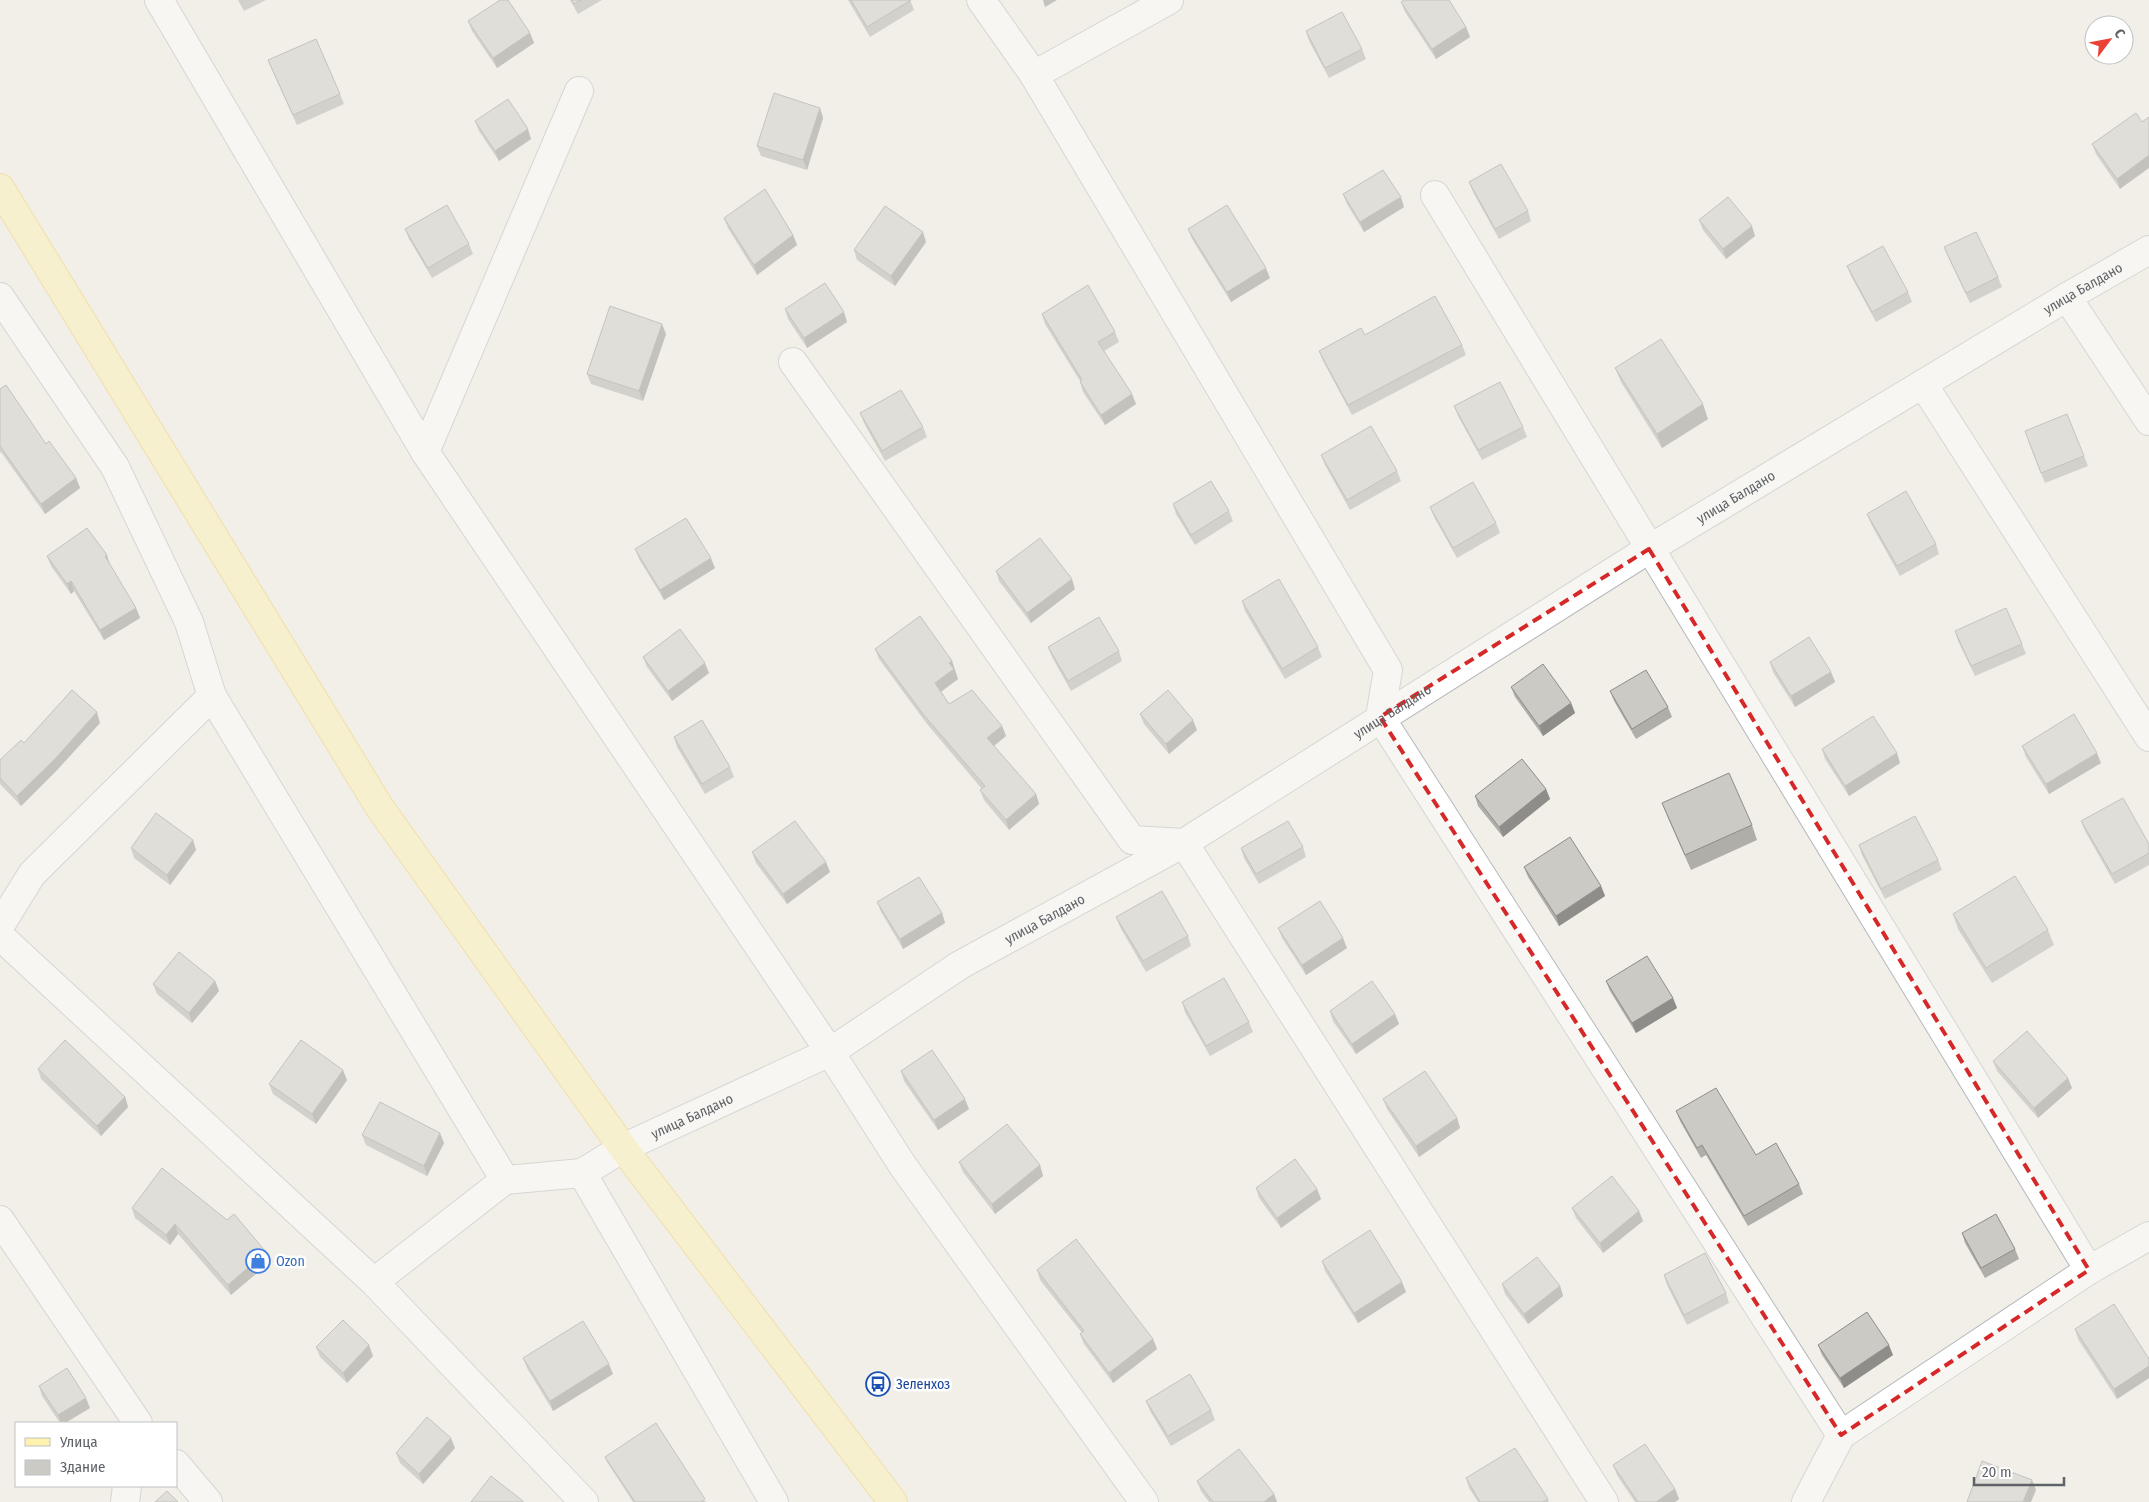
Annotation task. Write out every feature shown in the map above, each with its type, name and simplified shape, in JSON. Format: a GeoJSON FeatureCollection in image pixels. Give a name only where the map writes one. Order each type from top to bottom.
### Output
{"type":"FeatureCollection","features":[{"type":"Feature","properties":{"kind":"main road"},"geometry":{"type":"LineString","coordinates":[[0,188],[380,808],[623,1148],[893,1502]]}},
{"type":"Feature","properties":{"kind":"street"},"geometry":{"type":"LineString","coordinates":[[159,0],[425,452],[830,1052],[903,1166],[1144,1502]]}},
{"type":"Feature","properties":{"kind":"street"},"geometry":{"type":"LineString","coordinates":[[981,0],[1034,76],[1388,670],[1380,718],[1841,1435]]}},
{"type":"Feature","properties":{"kind":"street"},"geometry":{"type":"LineString","coordinates":[[1034,76],[1169,0]]}},
{"type":"Feature","properties":{"kind":"street"},"geometry":{"type":"LineString","coordinates":[[425,452],[580,91]]}},
{"type":"Feature","properties":{"kind":"street"},"geometry":{"type":"LineString","coordinates":[[1435,195],[2089,1270]]}},
{"type":"Feature","properties":{"kind":"street","name":"улица Балдано"},"geometry":{"type":"LineString","coordinates":[[582,1173],[623,1148],[830,1052],[960,965],[1184,843],[1649,549],[2066,297],[2149,250]]}},
{"type":"Feature","properties":{"kind":"street"},"geometry":{"type":"LineString","coordinates":[[0,296],[115,467],[189,622],[212,696],[506,1180]]}},
{"type":"Feature","properties":{"kind":"street"},"geometry":{"type":"LineString","coordinates":[[2066,297],[2149,421]]}},
{"type":"Feature","properties":{"kind":"street"},"geometry":{"type":"LineString","coordinates":[[793,362],[1132,840],[1184,843],[1604,1502]]}},
{"type":"Feature","properties":{"kind":"street"},"geometry":{"type":"LineString","coordinates":[[1923,384],[2149,737]]}},
{"type":"Feature","properties":{"kind":"street"},"geometry":{"type":"LineString","coordinates":[[0,926],[32,874],[212,696]]}},
{"type":"Feature","properties":{"kind":"street"},"geometry":{"type":"LineString","coordinates":[[0,936],[374,1282],[584,1502]]}},
{"type":"Feature","properties":{"kind":"street"},"geometry":{"type":"LineString","coordinates":[[374,1282],[506,1180],[582,1173],[774,1502]]}},
{"type":"Feature","properties":{"kind":"street"},"geometry":{"type":"LineString","coordinates":[[0,1220],[135,1422]]}},
{"type":"Feature","properties":{"kind":"street"},"geometry":{"type":"LineString","coordinates":[[1806,1502],[1841,1435],[2089,1270],[2149,1236]]}},
{"type":"Feature","properties":{"kind":"street"},"geometry":{"type":"LineString","coordinates":[[178,1466],[208,1502]]}},
{"type":"Feature","properties":{"kind":"street"},"geometry":{"type":"LineString","coordinates":[[125,1502],[127,1487]]}},
{"type":"Feature","properties":{"kind":"highlighted area"},"geometry":{"type":"Polygon","coordinates":[[[1649,549],[2089,1270],[1841,1435],[1380,717],[1649,549]]]}},
{"type":"Feature","properties":{"kind":"building"},"geometry":{"type":"Polygon","coordinates":[[[500,0],[508,0],[530,33],[493,58],[468,21],[500,0]]]}},
{"type":"Feature","properties":{"kind":"building"},"geometry":{"type":"Polygon","coordinates":[[[572,0],[581,0],[574,4],[572,0]]]}},
{"type":"Feature","properties":{"kind":"building"},"geometry":{"type":"Polygon","coordinates":[[[851,0],[911,0],[867,27],[851,0]]]}},
{"type":"Feature","properties":{"kind":"building"},"geometry":{"type":"Polygon","coordinates":[[[1404,0],[1449,0],[1466,27],[1432,49],[1401,2],[1404,0]]]}},
{"type":"Feature","properties":{"kind":"building"},"geometry":{"type":"Polygon","coordinates":[[[1342,12],[1362,49],[1325,68],[1306,31],[1342,12]]]}},
{"type":"Feature","properties":{"kind":"building"},"geometry":{"type":"Polygon","coordinates":[[[316,39],[340,94],[293,115],[268,60],[316,39]]]}},
{"type":"Feature","properties":{"kind":"building"},"geometry":{"type":"Polygon","coordinates":[[[774,93],[820,108],[803,160],[757,146],[774,93]]]}},
{"type":"Feature","properties":{"kind":"building"},"geometry":{"type":"Polygon","coordinates":[[[508,99],[528,129],[495,151],[475,121],[508,99]]]}},
{"type":"Feature","properties":{"kind":"building"},"geometry":{"type":"Polygon","coordinates":[[[2136,113],[2142,122],[2149,117],[2149,155],[2117,179],[2092,144],[2136,113]]]}},
{"type":"Feature","properties":{"kind":"building"},"geometry":{"type":"Polygon","coordinates":[[[1501,164],[1528,211],[1495,229],[1469,182],[1501,164]]]}},
{"type":"Feature","properties":{"kind":"building"},"geometry":{"type":"Polygon","coordinates":[[[1383,170],[1401,197],[1360,222],[1343,194],[1383,170]]]}},
{"type":"Feature","properties":{"kind":"building"},"geometry":{"type":"Polygon","coordinates":[[[765,189],[793,235],[754,265],[724,218],[765,189]]]}},
{"type":"Feature","properties":{"kind":"building"},"geometry":{"type":"Polygon","coordinates":[[[1728,197],[1752,226],[1723,249],[1699,220],[1728,197]]]}},
{"type":"Feature","properties":{"kind":"building"},"geometry":{"type":"Polygon","coordinates":[[[447,205],[469,244],[428,268],[405,229],[447,205]]]}},
{"type":"Feature","properties":{"kind":"building"},"geometry":{"type":"Polygon","coordinates":[[[1227,205],[1266,268],[1227,292],[1188,229],[1227,205]]]}},
{"type":"Feature","properties":{"kind":"building"},"geometry":{"type":"Polygon","coordinates":[[[885,206],[923,232],[891,276],[854,250],[885,206]]]}},
{"type":"Feature","properties":{"kind":"building"},"geometry":{"type":"Polygon","coordinates":[[[1976,232],[1998,277],[1966,293],[1944,247],[1976,232]]]}},
{"type":"Feature","properties":{"kind":"building"},"geometry":{"type":"Polygon","coordinates":[[[1883,246],[1908,292],[1872,312],[1847,266],[1883,246]]]}},
{"type":"Feature","properties":{"kind":"building"},"geometry":{"type":"Polygon","coordinates":[[[825,283],[844,312],[804,338],[785,309],[825,283]]]}},
{"type":"Feature","properties":{"kind":"building"},"geometry":{"type":"Polygon","coordinates":[[[1088,285],[1115,332],[1098,342],[1132,394],[1101,415],[1042,314],[1088,285]]]}},
{"type":"Feature","properties":{"kind":"building"},"geometry":{"type":"Polygon","coordinates":[[[1435,296],[1462,345],[1348,405],[1319,351],[1361,328],[1365,335],[1435,296]]]}},
{"type":"Feature","properties":{"kind":"building"},"geometry":{"type":"Polygon","coordinates":[[[610,306],[662,324],[639,391],[587,374],[610,306]]]}},
{"type":"Feature","properties":{"kind":"building"},"geometry":{"type":"Polygon","coordinates":[[[1661,339],[1703,404],[1657,434],[1615,368],[1661,339]]]}},
{"type":"Feature","properties":{"kind":"building"},"geometry":{"type":"Polygon","coordinates":[[[1500,382],[1523,427],[1478,450],[1454,406],[1500,382]]]}},
{"type":"Feature","properties":{"kind":"building"},"geometry":{"type":"Polygon","coordinates":[[[6,385],[46,444],[49,441],[76,478],[41,504],[0,446],[0,389],[6,385]]]}},
{"type":"Feature","properties":{"kind":"building"},"geometry":{"type":"Polygon","coordinates":[[[901,390],[923,427],[882,451],[860,413],[901,390]]]}},
{"type":"Feature","properties":{"kind":"building"},"geometry":{"type":"Polygon","coordinates":[[[2067,414],[2084,456],[2041,473],[2025,431],[2067,414]]]}},
{"type":"Feature","properties":{"kind":"building"},"geometry":{"type":"Polygon","coordinates":[[[1371,426],[1397,471],[1347,500],[1321,455],[1371,426]]]}},
{"type":"Feature","properties":{"kind":"building"},"geometry":{"type":"Polygon","coordinates":[[[1211,481],[1229,511],[1191,535],[1173,504],[1211,481]]]}},
{"type":"Feature","properties":{"kind":"building"},"geometry":{"type":"Polygon","coordinates":[[[1473,482],[1496,523],[1453,548],[1430,507],[1473,482]]]}},
{"type":"Feature","properties":{"kind":"building"},"geometry":{"type":"Polygon","coordinates":[[[1906,491],[1936,544],[1897,566],[1867,514],[1906,491]]]}},
{"type":"Feature","properties":{"kind":"building"},"geometry":{"type":"Polygon","coordinates":[[[686,518],[711,558],[660,590],[635,549],[686,518]]]}},
{"type":"Feature","properties":{"kind":"building"},"geometry":{"type":"Polygon","coordinates":[[[87,528],[107,555],[105,556],[136,608],[100,630],[71,581],[67,584],[47,556],[87,528]]]}},
{"type":"Feature","properties":{"kind":"building"},"geometry":{"type":"Polygon","coordinates":[[[1040,538],[1072,579],[1027,613],[996,571],[1040,538]]]}},
{"type":"Feature","properties":{"kind":"building"},"geometry":{"type":"Polygon","coordinates":[[[1279,579],[1318,647],[1282,669],[1242,601],[1279,579]]]}},
{"type":"Feature","properties":{"kind":"building"},"geometry":{"type":"Polygon","coordinates":[[[2006,608],[2022,644],[1971,666],[1955,631],[2006,608]]]}},
{"type":"Feature","properties":{"kind":"building"},"geometry":{"type":"Polygon","coordinates":[[[920,616],[952,661],[949,663],[954,669],[935,683],[949,704],[972,690],[1002,726],[987,738],[1036,794],[1006,820],[980,790],[985,786],[923,714],[875,649],[920,616]]]}},
{"type":"Feature","properties":{"kind":"building"},"geometry":{"type":"Polygon","coordinates":[[[1099,617],[1119,651],[1068,681],[1048,647],[1099,617]]]}},
{"type":"Feature","properties":{"kind":"building"},"geometry":{"type":"Polygon","coordinates":[[[680,629],[705,663],[668,691],[643,657],[680,629]]]}},
{"type":"Feature","properties":{"kind":"building"},"geometry":{"type":"Polygon","coordinates":[[[1809,637],[1831,672],[1791,696],[1770,662],[1809,637]]]}},
{"type":"Feature","properties":{"kind":"building"},"geometry":{"type":"Polygon","coordinates":[[[1543,664],[1571,703],[1539,726],[1511,687],[1543,664]]]}},
{"type":"Feature","properties":{"kind":"building"},"geometry":{"type":"Polygon","coordinates":[[[1646,670],[1668,707],[1632,729],[1610,691],[1646,670]]]}},
{"type":"Feature","properties":{"kind":"building"},"geometry":{"type":"Polygon","coordinates":[[[72,690],[97,712],[54,760],[17,796],[0,778],[0,760],[21,740],[24,743],[72,690]]]}},
{"type":"Feature","properties":{"kind":"building"},"geometry":{"type":"Polygon","coordinates":[[[1168,690],[1193,720],[1166,744],[1140,714],[1168,690]]]}},
{"type":"Feature","properties":{"kind":"building"},"geometry":{"type":"Polygon","coordinates":[[[2074,714],[2097,753],[2046,784],[2022,746],[2074,714]]]}},
{"type":"Feature","properties":{"kind":"building"},"geometry":{"type":"Polygon","coordinates":[[[1873,716],[1897,753],[1845,786],[1822,749],[1873,716]]]}},
{"type":"Feature","properties":{"kind":"building"},"geometry":{"type":"Polygon","coordinates":[[[702,720],[730,767],[702,784],[674,737],[702,720]]]}},
{"type":"Feature","properties":{"kind":"building"},"geometry":{"type":"Polygon","coordinates":[[[1522,759],[1546,789],[1499,827],[1475,796],[1522,759]]]}},
{"type":"Feature","properties":{"kind":"building"},"geometry":{"type":"Polygon","coordinates":[[[1729,773],[1752,825],[1685,855],[1662,803],[1729,773]]]}},
{"type":"Feature","properties":{"kind":"building"},"geometry":{"type":"Polygon","coordinates":[[[2123,798],[2149,844],[2149,853],[2112,874],[2081,821],[2123,798]]]}},
{"type":"Feature","properties":{"kind":"building"},"geometry":{"type":"Polygon","coordinates":[[[156,813],[193,840],[167,875],[131,848],[156,813]]]}},
{"type":"Feature","properties":{"kind":"building"},"geometry":{"type":"Polygon","coordinates":[[[1915,816],[1938,860],[1881,889],[1859,845],[1915,816]]]}},
{"type":"Feature","properties":{"kind":"building"},"geometry":{"type":"Polygon","coordinates":[[[795,821],[826,862],[783,894],[752,852],[795,821]]]}},
{"type":"Feature","properties":{"kind":"building"},"geometry":{"type":"Polygon","coordinates":[[[1288,821],[1303,847],[1256,874],[1241,848],[1288,821]]]}},
{"type":"Feature","properties":{"kind":"building"},"geometry":{"type":"Polygon","coordinates":[[[1570,837],[1601,886],[1556,916],[1524,867],[1570,837]]]}},
{"type":"Feature","properties":{"kind":"building"},"geometry":{"type":"Polygon","coordinates":[[[2015,876],[2048,930],[1986,968],[1953,914],[2015,876]]]}},
{"type":"Feature","properties":{"kind":"building"},"geometry":{"type":"Polygon","coordinates":[[[919,877],[942,913],[900,939],[877,902],[919,877]]]}},
{"type":"Feature","properties":{"kind":"building"},"geometry":{"type":"Polygon","coordinates":[[[1162,891],[1188,936],[1143,961],[1116,917],[1162,891]]]}},
{"type":"Feature","properties":{"kind":"building"},"geometry":{"type":"Polygon","coordinates":[[[1320,901],[1343,938],[1302,965],[1278,928],[1320,901]]]}},
{"type":"Feature","properties":{"kind":"building"},"geometry":{"type":"Polygon","coordinates":[[[179,952],[215,981],[189,1013],[153,984],[179,952]]]}},
{"type":"Feature","properties":{"kind":"building"},"geometry":{"type":"Polygon","coordinates":[[[1647,956],[1673,998],[1632,1023],[1606,981],[1647,956]]]}},
{"type":"Feature","properties":{"kind":"building"},"geometry":{"type":"Polygon","coordinates":[[[1224,978],[1249,1022],[1206,1046],[1182,1002],[1224,978]]]}},
{"type":"Feature","properties":{"kind":"building"},"geometry":{"type":"Polygon","coordinates":[[[1372,981],[1395,1014],[1352,1044],[1330,1011],[1372,981]]]}},
{"type":"Feature","properties":{"kind":"building"},"geometry":{"type":"Polygon","coordinates":[[[2027,1031],[2068,1078],[2034,1108],[1993,1061],[2027,1031]]]}},
{"type":"Feature","properties":{"kind":"building"},"geometry":{"type":"Polygon","coordinates":[[[65,1040],[125,1097],[97,1126],[38,1069],[65,1040]]]}},
{"type":"Feature","properties":{"kind":"building"},"geometry":{"type":"Polygon","coordinates":[[[301,1040],[343,1070],[312,1114],[269,1084],[301,1040]]]}},
{"type":"Feature","properties":{"kind":"building"},"geometry":{"type":"Polygon","coordinates":[[[932,1050],[965,1099],[934,1120],[901,1071],[932,1050]]]}},
{"type":"Feature","properties":{"kind":"building"},"geometry":{"type":"Polygon","coordinates":[[[1425,1071],[1457,1118],[1416,1146],[1383,1099],[1425,1071]]]}},
{"type":"Feature","properties":{"kind":"building"},"geometry":{"type":"Polygon","coordinates":[[[1716,1088],[1756,1155],[1776,1143],[1799,1184],[1744,1216],[1702,1145],[1697,1148],[1676,1111],[1716,1088]]]}},
{"type":"Feature","properties":{"kind":"building"},"geometry":{"type":"Polygon","coordinates":[[[380,1102],[440,1133],[424,1166],[362,1135],[380,1102]]]}},
{"type":"Feature","properties":{"kind":"building"},"geometry":{"type":"Polygon","coordinates":[[[1007,1124],[1040,1165],[992,1204],[959,1162],[1007,1124]]]}},
{"type":"Feature","properties":{"kind":"building"},"geometry":{"type":"Polygon","coordinates":[[[1295,1159],[1317,1189],[1277,1218],[1256,1188],[1295,1159]]]}},
{"type":"Feature","properties":{"kind":"building"},"geometry":{"type":"Polygon","coordinates":[[[162,1168],[227,1220],[234,1214],[266,1252],[228,1285],[175,1224],[166,1235],[132,1208],[162,1168]]]}},
{"type":"Feature","properties":{"kind":"building"},"geometry":{"type":"Polygon","coordinates":[[[1612,1176],[1639,1211],[1600,1243],[1572,1208],[1612,1176]]]}},
{"type":"Feature","properties":{"kind":"building"},"geometry":{"type":"Polygon","coordinates":[[[1996,1214],[2015,1249],[1981,1268],[1962,1233],[1996,1214]]]}},
{"type":"Feature","properties":{"kind":"building"},"geometry":{"type":"Polygon","coordinates":[[[1370,1230],[1402,1282],[1354,1313],[1322,1261],[1370,1230]]]}},
{"type":"Feature","properties":{"kind":"building"},"geometry":{"type":"Polygon","coordinates":[[[1076,1239],[1153,1339],[1109,1373],[1080,1334],[1084,1331],[1037,1270],[1076,1239]]]}},
{"type":"Feature","properties":{"kind":"building"},"geometry":{"type":"Polygon","coordinates":[[[1705,1253],[1726,1293],[1684,1315],[1664,1275],[1705,1253]]]}},
{"type":"Feature","properties":{"kind":"building"},"geometry":{"type":"Polygon","coordinates":[[[1537,1257],[1560,1286],[1524,1314],[1502,1284],[1537,1257]]]}},
{"type":"Feature","properties":{"kind":"building"},"geometry":{"type":"Polygon","coordinates":[[[2114,1304],[2149,1359],[2149,1366],[2114,1389],[2075,1329],[2114,1304]]]}},
{"type":"Feature","properties":{"kind":"building"},"geometry":{"type":"Polygon","coordinates":[[[1867,1312],[1889,1345],[1840,1378],[1818,1345],[1867,1312]]]}},
{"type":"Feature","properties":{"kind":"building"},"geometry":{"type":"Polygon","coordinates":[[[343,1320],[369,1345],[343,1373],[316,1347],[343,1320]]]}},
{"type":"Feature","properties":{"kind":"building"},"geometry":{"type":"Polygon","coordinates":[[[583,1321],[609,1364],[550,1401],[523,1358],[583,1321]]]}},
{"type":"Feature","properties":{"kind":"building"},"geometry":{"type":"Polygon","coordinates":[[[67,1368],[86,1398],[58,1415],[39,1386],[67,1368]]]}},
{"type":"Feature","properties":{"kind":"building"},"geometry":{"type":"Polygon","coordinates":[[[1190,1374],[1211,1410],[1168,1436],[1146,1401],[1190,1374]]]}},
{"type":"Feature","properties":{"kind":"building"},"geometry":{"type":"Polygon","coordinates":[[[427,1417],[451,1438],[419,1474],[396,1453],[427,1417]]]}},
{"type":"Feature","properties":{"kind":"building"},"geometry":{"type":"Polygon","coordinates":[[[656,1423],[705,1499],[701,1502],[635,1502],[605,1457],[656,1423]]]}},
{"type":"Feature","properties":{"kind":"building"},"geometry":{"type":"Polygon","coordinates":[[[1645,1444],[1675,1489],[1656,1502],[1638,1502],[1613,1465],[1645,1444]]]}},
{"type":"Feature","properties":{"kind":"building"},"geometry":{"type":"Polygon","coordinates":[[[1515,1448],[1548,1499],[1543,1502],[1480,1502],[1466,1478],[1515,1448]]]}},
{"type":"Feature","properties":{"kind":"building"},"geometry":{"type":"Polygon","coordinates":[[[1239,1449],[1274,1494],[1264,1502],[1213,1502],[1197,1481],[1239,1449]]]}},
{"type":"Feature","properties":{"kind":"building"},"geometry":{"type":"Polygon","coordinates":[[[1982,1461],[2032,1480],[2023,1502],[1967,1502],[1982,1461]]]}},
{"type":"Feature","properties":{"kind":"building"},"geometry":{"type":"Polygon","coordinates":[[[491,1476],[523,1501],[523,1502],[471,1502],[491,1476]]]}},
{"type":"Feature","properties":{"kind":"building"},"geometry":{"type":"Polygon","coordinates":[[[167,1491],[178,1502],[155,1502],[167,1491]]]}},
{"type":"Feature","properties":{"kind":"place","name":"Ozon"},"geometry":{"type":"Point","coordinates":[258,1261]}},
{"type":"Feature","properties":{"kind":"place","name":"Зеленхоз"},"geometry":{"type":"Point","coordinates":[878,1384]}}]}
